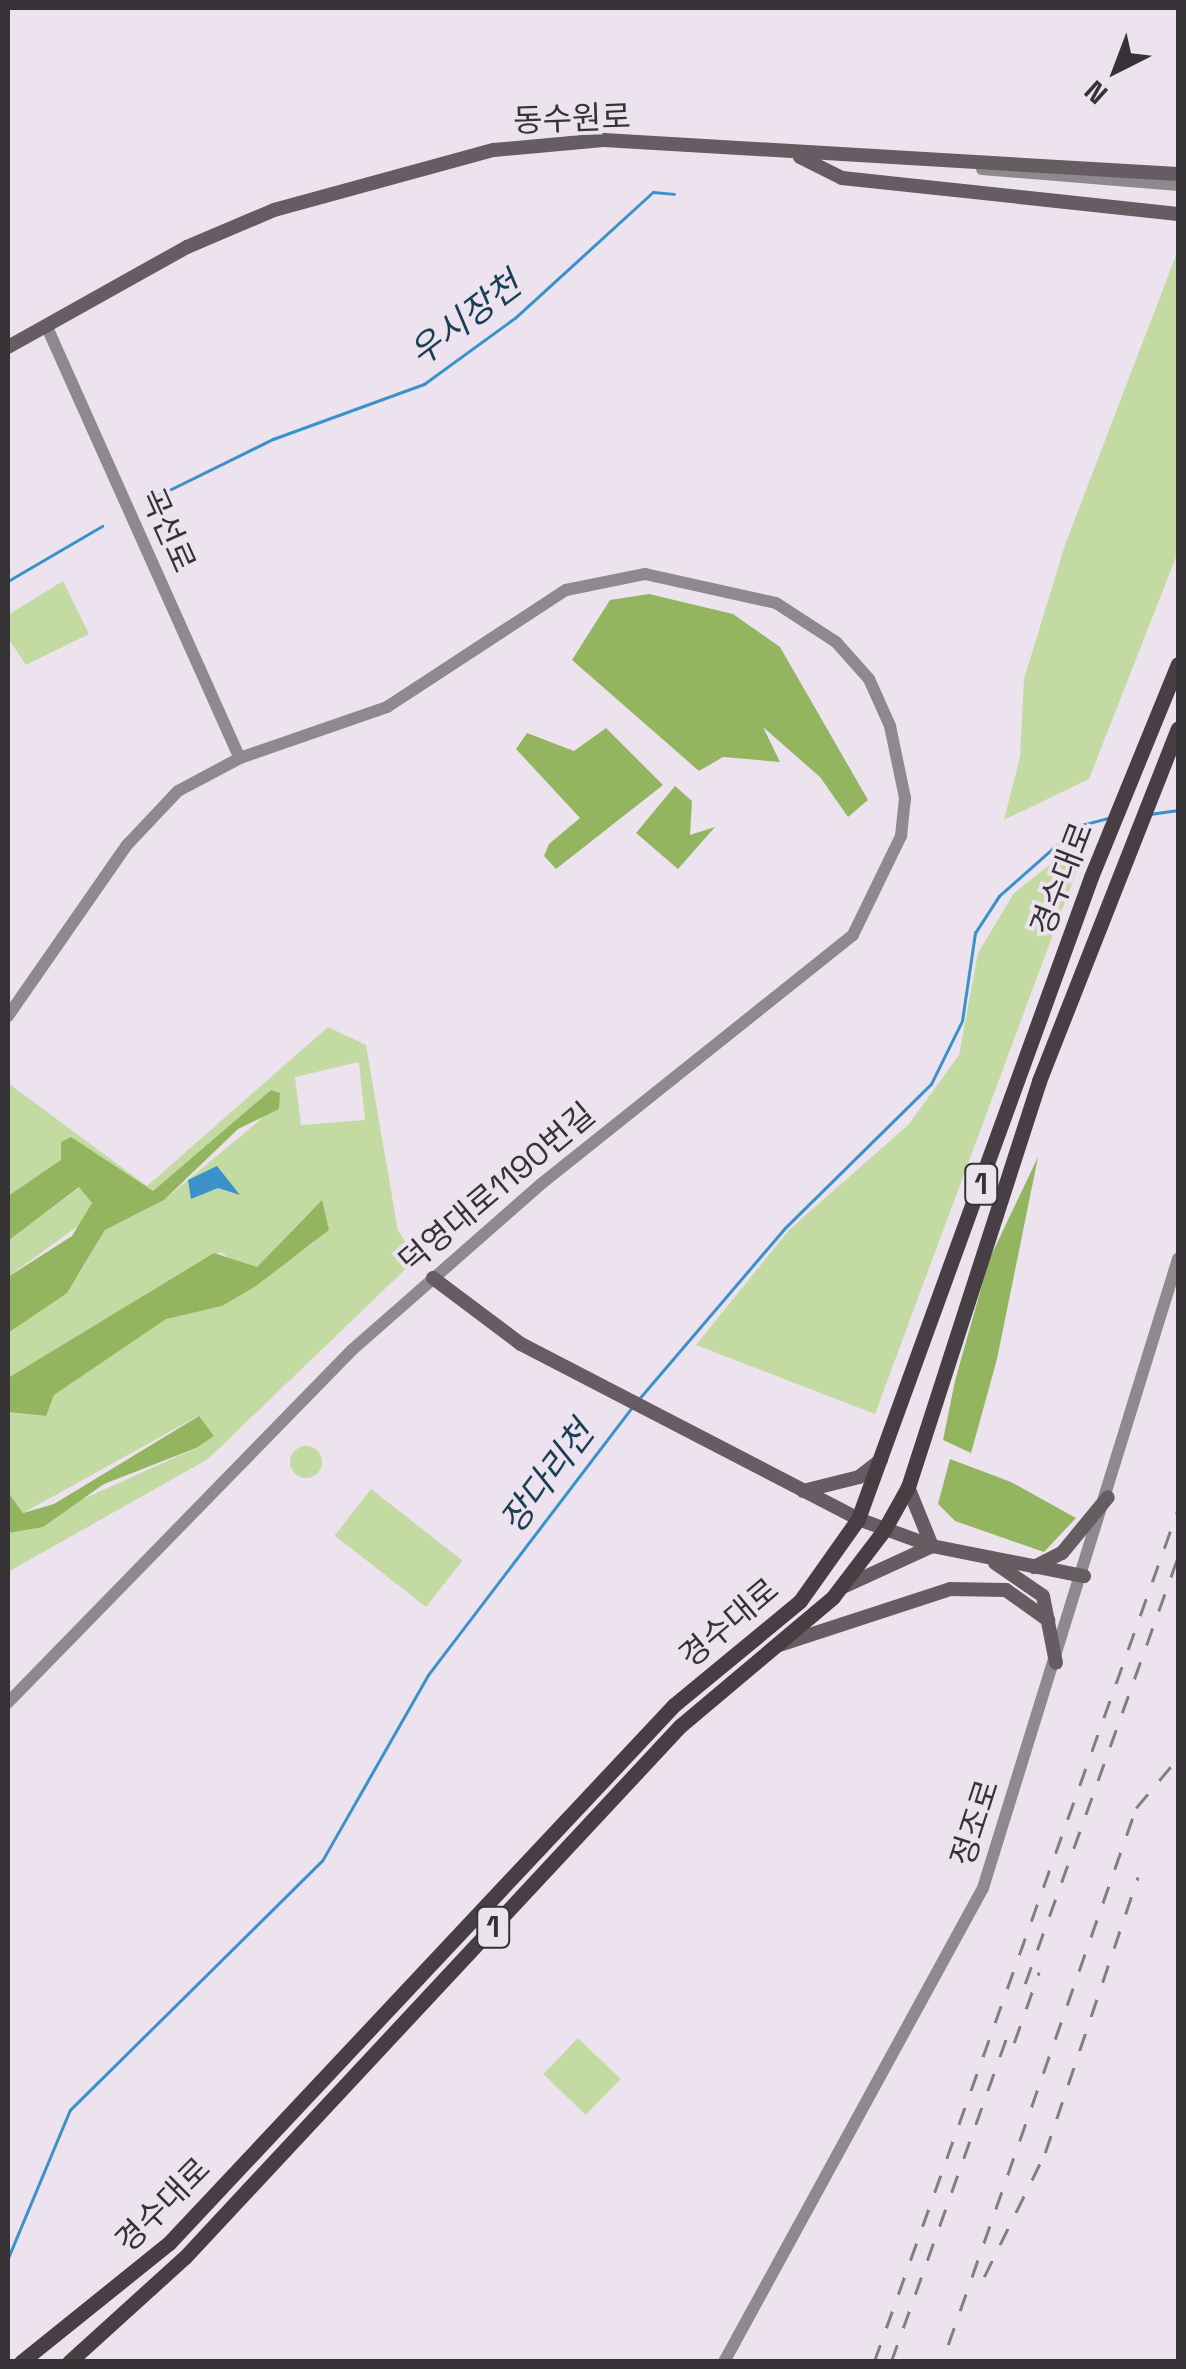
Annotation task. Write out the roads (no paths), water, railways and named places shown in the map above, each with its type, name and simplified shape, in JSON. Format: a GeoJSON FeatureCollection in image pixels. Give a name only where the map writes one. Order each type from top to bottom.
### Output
{"type":"FeatureCollection","features":[{"type":"Feature","properties":{"kind":"main road","name":"동수원로"},"geometry":{"type":"LineString","coordinates":[[8,347],[187,246],[408,167],[604,140],[795,155]]}},
{"type":"Feature","properties":{"kind":"main road"},"geometry":{"type":"LineString","coordinates":[[795,155],[1178,174]]}},
{"type":"Feature","properties":{"kind":"main road"},"geometry":{"type":"LineString","coordinates":[[795,155],[842,178],[1178,214]]}},
{"type":"Feature","properties":{"kind":"main road","name":"경수대로"},"geometry":{"type":"LineString","coordinates":[[21,2362],[169,2243],[674,1705],[800,1601],[858,1520],[885,1456],[1103,848],[1178,664]]}},
{"type":"Feature","properties":{"kind":"main road","name":"경수대로"},"geometry":{"type":"LineString","coordinates":[[68,2362],[185,2257],[680,1726],[840,1589],[884,1530],[908,1486],[1028,1113],[1178,728]]}},
{"type":"Feature","properties":{"kind":"main road"},"geometry":{"type":"LineString","coordinates":[[434,1278],[521,1344],[858,1520],[932,1546],[1084,1576]]}},
{"type":"Feature","properties":{"kind":"main road"},"geometry":{"type":"LineString","coordinates":[[803,1491],[859,1478],[885,1456]]}},
{"type":"Feature","properties":{"kind":"main road"},"geometry":{"type":"LineString","coordinates":[[908,1486],[932,1546]]}},
{"type":"Feature","properties":{"kind":"main road"},"geometry":{"type":"LineString","coordinates":[[1034,1567],[1062,1553],[1108,1497]]}},
{"type":"Feature","properties":{"kind":"main road"},"geometry":{"type":"LineString","coordinates":[[840,1589],[932,1546]]}},
{"type":"Feature","properties":{"kind":"main road"},"geometry":{"type":"LineString","coordinates":[[986,1557],[1043,1596],[1056,1663]]}},
{"type":"Feature","properties":{"kind":"main road"},"geometry":{"type":"LineString","coordinates":[[778,1645],[950,1588],[1006,1590],[1048,1620]]}},
{"type":"Feature","properties":{"kind":"street","name":"동수원로"},"geometry":{"type":"LineString","coordinates":[[795,155],[1178,185]]}},
{"type":"Feature","properties":{"kind":"street","name":"곡선로"},"geometry":{"type":"LineString","coordinates":[[46,326],[240,758]]}},
{"type":"Feature","properties":{"kind":"street","name":"덕영대로1190번길"},"geometry":{"type":"LineString","coordinates":[[8,1703],[434,1278],[853,935],[882,892],[904,798],[870,680],[836,642],[776,603],[706,582],[606,577],[566,590],[387,707],[240,758]]}},
{"type":"Feature","properties":{"kind":"street"},"geometry":{"type":"LineString","coordinates":[[8,1016],[127,845],[178,791],[240,758]]}},
{"type":"Feature","properties":{"kind":"street","name":"정조로"},"geometry":{"type":"LineString","coordinates":[[724,2362],[954,1955],[1084,1576],[1178,1259]]}},
{"type":"Feature","properties":{"kind":"water"},"geometry":{"type":"Polygon","coordinates":[[[217,1166],[240,1195],[218,1188],[191,1199],[188,1180],[217,1166]]]}},
{"type":"Feature","properties":{"kind":"waterway","name":"우시장천"},"geometry":{"type":"LineString","coordinates":[[151,499],[273,439],[424,384],[515,318],[653,192],[674,194]]}},
{"type":"Feature","properties":{"kind":"waterway","name":"우시장천"},"geometry":{"type":"LineString","coordinates":[[8,581],[102,526]]}},
{"type":"Feature","properties":{"kind":"waterway","name":"장다리천"},"geometry":{"type":"LineString","coordinates":[[1150,814],[1178,810]]}},
{"type":"Feature","properties":{"kind":"waterway","name":"장다리천"},"geometry":{"type":"LineString","coordinates":[[638,1400],[784,1229],[931,1084],[962,1021],[975,933],[999,896],[1078,826],[1107,818]]}},
{"type":"Feature","properties":{"kind":"waterway","name":"장다리천"},"geometry":{"type":"LineString","coordinates":[[8,2258],[70,2110],[322,1861],[428,1675],[633,1406]]}},
{"type":"Feature","properties":{"kind":"railway"},"geometry":{"type":"LineString","coordinates":[[874,2362],[1178,1509]]}},
{"type":"Feature","properties":{"kind":"railway"},"geometry":{"type":"LineString","coordinates":[[1025,1984],[1178,1556]]}},
{"type":"Feature","properties":{"kind":"railway"},"geometry":{"type":"LineString","coordinates":[[948,2345],[1136,1808],[1178,1758]]}},
{"type":"Feature","properties":{"kind":"railway"},"geometry":{"type":"LineString","coordinates":[[984,2277],[1045,2153],[1138,1877]]}},
{"type":"Feature","properties":{"kind":"railway"},"geometry":{"type":"LineString","coordinates":[[1014,2043],[1039,1972]]}},
{"type":"Feature","properties":{"kind":"railway"},"geometry":{"type":"LineString","coordinates":[[891,2362],[1010,2027]]}}]}
